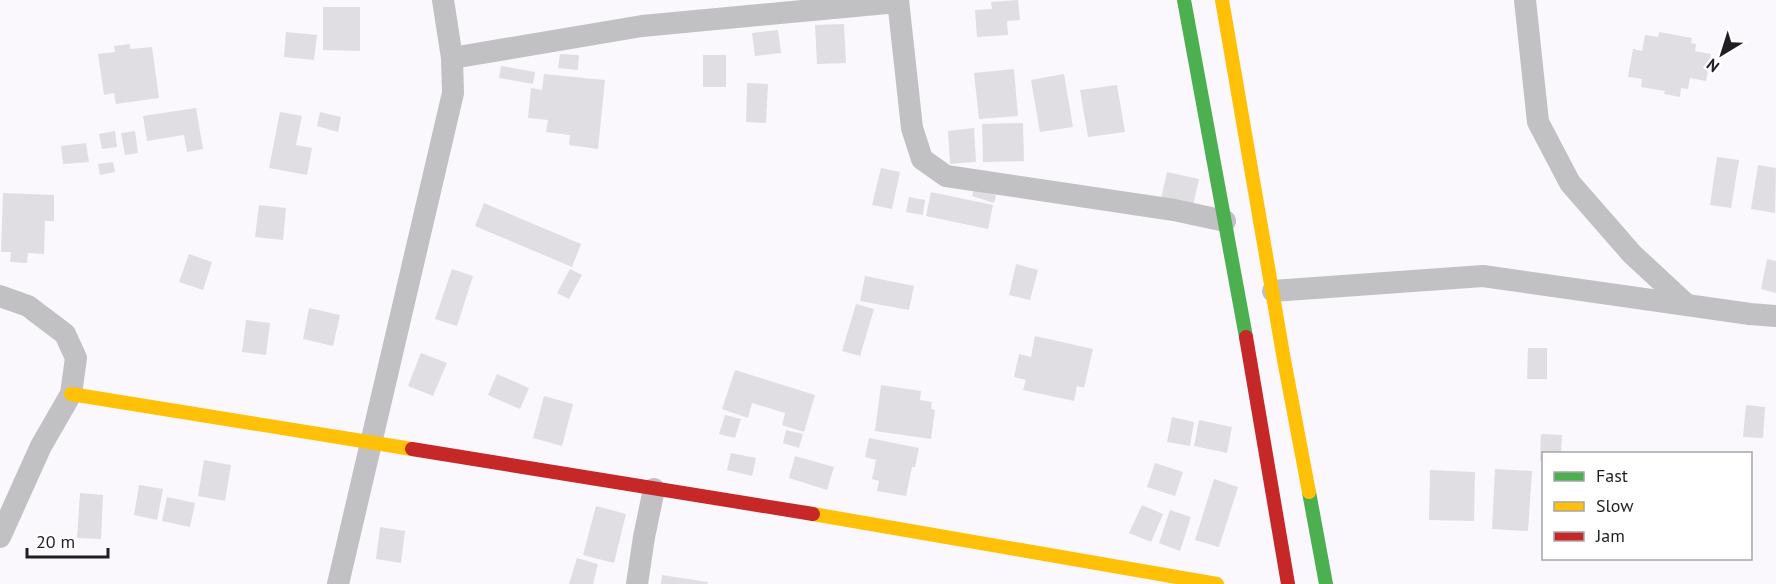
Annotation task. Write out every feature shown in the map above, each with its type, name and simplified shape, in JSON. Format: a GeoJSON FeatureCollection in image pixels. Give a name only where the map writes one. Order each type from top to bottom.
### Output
{"type":"FeatureCollection","features":[{"type":"Feature","properties":{"kind":"street"},"geometry":{"type":"LineString","coordinates":[[338,584],[453,93],[452,58],[444,0]]}},
{"type":"Feature","properties":{"kind":"street"},"geometry":{"type":"LineString","coordinates":[[1184,0],[1285,554],[1288,584]]}},
{"type":"Feature","properties":{"kind":"street"},"geometry":{"type":"LineString","coordinates":[[1222,0],[1326,584]]}},
{"type":"Feature","properties":{"kind":"street"},"geometry":{"type":"LineString","coordinates":[[1526,0],[1538,122],[1570,183],[1632,254],[1687,305]]}},
{"type":"Feature","properties":{"kind":"street"},"geometry":{"type":"LineString","coordinates":[[452,58],[642,26],[898,1],[912,128],[922,159],[946,176],[1174,210],[1225,221]]}},
{"type":"Feature","properties":{"kind":"street"},"geometry":{"type":"LineString","coordinates":[[1273,291],[1483,276],[1776,316]]}},
{"type":"Feature","properties":{"kind":"street"},"geometry":{"type":"LineString","coordinates":[[0,296],[28,306],[65,334],[76,358],[71,394],[41,446],[0,537]]}},
{"type":"Feature","properties":{"kind":"street"},"geometry":{"type":"LineString","coordinates":[[71,394],[788,510],[1217,584]]}},
{"type":"Feature","properties":{"kind":"street"},"geometry":{"type":"LineString","coordinates":[[637,584],[654,489]]}},
{"type":"Feature","properties":{"kind":"building"},"geometry":{"type":"Polygon","coordinates":[[[1018,0],[1020,20],[1007,21],[1008,35],[977,37],[975,10],[992,9],[991,2],[1018,0]]]}},
{"type":"Feature","properties":{"kind":"building"},"geometry":{"type":"Polygon","coordinates":[[[323,7],[360,7],[360,51],[323,50],[323,7]]]}},
{"type":"Feature","properties":{"kind":"building"},"geometry":{"type":"Polygon","coordinates":[[[844,24],[846,63],[817,64],[815,25],[844,24]]]}},
{"type":"Feature","properties":{"kind":"building"},"geometry":{"type":"Polygon","coordinates":[[[778,30],[781,53],[755,56],[752,33],[778,30]]]}},
{"type":"Feature","properties":{"kind":"building"},"geometry":{"type":"Polygon","coordinates":[[[286,32],[317,35],[314,60],[284,57],[286,32]]]}},
{"type":"Feature","properties":{"kind":"building"},"geometry":{"type":"Polygon","coordinates":[[[1659,32],[1692,38],[1691,43],[1696,44],[1695,51],[1711,54],[1706,81],[1690,78],[1688,89],[1681,88],[1680,97],[1664,94],[1665,91],[1641,87],[1642,79],[1628,77],[1633,49],[1642,51],[1645,35],[1658,37],[1659,32]]]}},
{"type":"Feature","properties":{"kind":"building"},"geometry":{"type":"Polygon","coordinates":[[[130,44],[130,49],[152,47],[159,98],[116,104],[114,93],[104,95],[98,54],[115,52],[114,46],[130,44]]]}},
{"type":"Feature","properties":{"kind":"building"},"geometry":{"type":"Polygon","coordinates":[[[560,54],[579,55],[578,70],[558,68],[560,54]]]}},
{"type":"Feature","properties":{"kind":"building"},"geometry":{"type":"Polygon","coordinates":[[[703,55],[726,55],[726,87],[703,87],[703,55]]]}},
{"type":"Feature","properties":{"kind":"building"},"geometry":{"type":"Polygon","coordinates":[[[501,66],[535,72],[533,84],[499,78],[501,66]]]}},
{"type":"Feature","properties":{"kind":"building"},"geometry":{"type":"Polygon","coordinates":[[[1014,69],[1018,116],[979,119],[974,73],[1014,69]]]}},
{"type":"Feature","properties":{"kind":"building"},"geometry":{"type":"Polygon","coordinates":[[[544,74],[605,80],[598,149],[569,145],[570,135],[546,132],[548,120],[528,118],[531,88],[542,90],[544,74]]]}},
{"type":"Feature","properties":{"kind":"building"},"geometry":{"type":"Polygon","coordinates":[[[1064,74],[1073,127],[1040,132],[1031,80],[1064,74]]]}},
{"type":"Feature","properties":{"kind":"building"},"geometry":{"type":"Polygon","coordinates":[[[747,83],[768,84],[766,123],[746,122],[747,83]]]}},
{"type":"Feature","properties":{"kind":"building"},"geometry":{"type":"Polygon","coordinates":[[[1117,85],[1125,132],[1088,137],[1080,90],[1117,85]]]}},
{"type":"Feature","properties":{"kind":"building"},"geometry":{"type":"Polygon","coordinates":[[[196,108],[203,149],[187,152],[184,135],[147,141],[143,116],[196,108]]]}},
{"type":"Feature","properties":{"kind":"building"},"geometry":{"type":"Polygon","coordinates":[[[280,112],[302,116],[296,145],[312,148],[307,175],[269,168],[280,112]]]}},
{"type":"Feature","properties":{"kind":"building"},"geometry":{"type":"Polygon","coordinates":[[[320,112],[341,117],[338,132],[317,126],[320,112]]]}},
{"type":"Feature","properties":{"kind":"building"},"geometry":{"type":"Polygon","coordinates":[[[1023,123],[1024,161],[983,162],[982,124],[1023,123]]]}},
{"type":"Feature","properties":{"kind":"building"},"geometry":{"type":"Polygon","coordinates":[[[974,128],[976,162],[950,164],[948,131],[974,128]]]}},
{"type":"Feature","properties":{"kind":"building"},"geometry":{"type":"Polygon","coordinates":[[[115,131],[117,147],[102,149],[99,134],[115,131]]]}},
{"type":"Feature","properties":{"kind":"building"},"geometry":{"type":"Polygon","coordinates":[[[135,131],[138,153],[125,155],[121,133],[135,131]]]}},
{"type":"Feature","properties":{"kind":"building"},"geometry":{"type":"Polygon","coordinates":[[[86,143],[89,162],[63,164],[61,146],[86,143]]]}},
{"type":"Feature","properties":{"kind":"building"},"geometry":{"type":"Polygon","coordinates":[[[1717,157],[1739,160],[1731,208],[1710,205],[1717,157]]]}},
{"type":"Feature","properties":{"kind":"building"},"geometry":{"type":"Polygon","coordinates":[[[113,162],[115,172],[100,175],[98,164],[113,162]]]}},
{"type":"Feature","properties":{"kind":"building"},"geometry":{"type":"Polygon","coordinates":[[[1758,165],[1776,168],[1775,213],[1751,209],[1758,165]]]}},
{"type":"Feature","properties":{"kind":"building"},"geometry":{"type":"Polygon","coordinates":[[[881,168],[900,172],[892,209],[872,205],[881,168]]]}},
{"type":"Feature","properties":{"kind":"building"},"geometry":{"type":"Polygon","coordinates":[[[1167,172],[1199,179],[1193,206],[1161,199],[1167,172]]]}},
{"type":"Feature","properties":{"kind":"building"},"geometry":{"type":"Polygon","coordinates":[[[974,189],[996,195],[994,203],[972,196],[974,189]]]}},
{"type":"Feature","properties":{"kind":"building"},"geometry":{"type":"Polygon","coordinates":[[[931,192],[993,205],[988,229],[926,216],[931,192]]]}},
{"type":"Feature","properties":{"kind":"building"},"geometry":{"type":"Polygon","coordinates":[[[3,193],[54,195],[54,221],[45,221],[44,254],[28,253],[27,263],[10,262],[11,252],[1,252],[3,193]]]}},
{"type":"Feature","properties":{"kind":"building"},"geometry":{"type":"Polygon","coordinates":[[[909,197],[925,200],[923,215],[906,212],[909,197]]]}},
{"type":"Feature","properties":{"kind":"building"},"geometry":{"type":"Polygon","coordinates":[[[484,203],[581,244],[572,267],[475,226],[484,203]]]}},
{"type":"Feature","properties":{"kind":"building"},"geometry":{"type":"Polygon","coordinates":[[[259,205],[286,208],[283,240],[255,237],[259,205]]]}},
{"type":"Feature","properties":{"kind":"building"},"geometry":{"type":"Polygon","coordinates":[[[189,254],[212,262],[203,290],[179,282],[189,254]]]}},
{"type":"Feature","properties":{"kind":"building"},"geometry":{"type":"Polygon","coordinates":[[[1767,259],[1776,261],[1776,293],[1761,289],[1767,259]]]}},
{"type":"Feature","properties":{"kind":"building"},"geometry":{"type":"Polygon","coordinates":[[[1016,264],[1038,270],[1030,300],[1009,295],[1016,264]]]}},
{"type":"Feature","properties":{"kind":"building"},"geometry":{"type":"Polygon","coordinates":[[[452,269],[473,276],[457,326],[435,319],[452,269]]]}},
{"type":"Feature","properties":{"kind":"building"},"geometry":{"type":"Polygon","coordinates":[[[570,269],[582,275],[569,299],[557,293],[570,269]]]}},
{"type":"Feature","properties":{"kind":"building"},"geometry":{"type":"Polygon","coordinates":[[[865,276],[914,286],[909,310],[860,301],[865,276]]]}},
{"type":"Feature","properties":{"kind":"building"},"geometry":{"type":"Polygon","coordinates":[[[856,304],[874,309],[860,356],[842,351],[856,304]]]}},
{"type":"Feature","properties":{"kind":"building"},"geometry":{"type":"Polygon","coordinates":[[[309,308],[340,315],[333,346],[303,339],[309,308]]]}},
{"type":"Feature","properties":{"kind":"building"},"geometry":{"type":"Polygon","coordinates":[[[246,320],[270,323],[266,355],[242,352],[246,320]]]}},
{"type":"Feature","properties":{"kind":"building"},"geometry":{"type":"Polygon","coordinates":[[[1035,336],[1093,349],[1084,388],[1077,386],[1074,401],[1023,390],[1026,380],[1014,377],[1019,354],[1031,357],[1035,336]]]}},
{"type":"Feature","properties":{"kind":"building"},"geometry":{"type":"Polygon","coordinates":[[[1528,348],[1547,348],[1547,379],[1527,379],[1528,348]]]}},
{"type":"Feature","properties":{"kind":"building"},"geometry":{"type":"Polygon","coordinates":[[[421,353],[447,363],[433,396],[408,386],[421,353]]]}},
{"type":"Feature","properties":{"kind":"building"},"geometry":{"type":"Polygon","coordinates":[[[735,370],[815,395],[804,432],[782,425],[785,413],[752,403],[748,418],[722,409],[735,370]]]}},
{"type":"Feature","properties":{"kind":"building"},"geometry":{"type":"Polygon","coordinates":[[[497,374],[529,388],[520,409],[488,395],[497,374]]]}},
{"type":"Feature","properties":{"kind":"building"},"geometry":{"type":"Polygon","coordinates":[[[881,385],[921,391],[920,400],[932,402],[931,409],[935,410],[931,439],[875,431],[881,385]]]}},
{"type":"Feature","properties":{"kind":"building"},"geometry":{"type":"Polygon","coordinates":[[[544,396],[573,404],[562,446],[533,438],[544,396]]]}},
{"type":"Feature","properties":{"kind":"building"},"geometry":{"type":"Polygon","coordinates":[[[1746,405],[1765,407],[1763,438],[1743,437],[1746,405]]]}},
{"type":"Feature","properties":{"kind":"building"},"geometry":{"type":"Polygon","coordinates":[[[725,415],[741,419],[735,438],[719,434],[725,415]]]}},
{"type":"Feature","properties":{"kind":"building"},"geometry":{"type":"Polygon","coordinates":[[[1172,417],[1194,422],[1190,446],[1167,442],[1172,417]]]}},
{"type":"Feature","properties":{"kind":"building"},"geometry":{"type":"Polygon","coordinates":[[[1199,420],[1232,427],[1227,453],[1194,446],[1199,420]]]}},
{"type":"Feature","properties":{"kind":"building"},"geometry":{"type":"Polygon","coordinates":[[[786,430],[803,434],[799,448],[783,443],[786,430]]]}},
{"type":"Feature","properties":{"kind":"building"},"geometry":{"type":"Polygon","coordinates":[[[1541,434],[1562,435],[1561,452],[1542,452],[1542,461],[1540,461],[1541,434]]]}},
{"type":"Feature","properties":{"kind":"building"},"geometry":{"type":"Polygon","coordinates":[[[869,438],[919,448],[906,496],[877,491],[879,481],[872,479],[876,460],[865,457],[869,438]]]}},
{"type":"Feature","properties":{"kind":"building"},"geometry":{"type":"Polygon","coordinates":[[[731,453],[756,458],[752,476],[727,470],[731,453]]]}},
{"type":"Feature","properties":{"kind":"building"},"geometry":{"type":"Polygon","coordinates":[[[795,456],[834,467],[827,490],[789,478],[795,456]]]}},
{"type":"Feature","properties":{"kind":"building"},"geometry":{"type":"Polygon","coordinates":[[[204,460],[231,465],[225,501],[198,496],[204,460]]]}},
{"type":"Feature","properties":{"kind":"building"},"geometry":{"type":"Polygon","coordinates":[[[1155,463],[1183,472],[1175,496],[1147,487],[1155,463]]]}},
{"type":"Feature","properties":{"kind":"building"},"geometry":{"type":"Polygon","coordinates":[[[1495,469],[1532,471],[1528,531],[1492,529],[1495,469]]]}},
{"type":"Feature","properties":{"kind":"building"},"geometry":{"type":"Polygon","coordinates":[[[1430,470],[1475,472],[1474,521],[1429,520],[1430,470]]]}},
{"type":"Feature","properties":{"kind":"building"},"geometry":{"type":"Polygon","coordinates":[[[1214,479],[1238,487],[1219,547],[1195,540],[1214,479]]]}},
{"type":"Feature","properties":{"kind":"building"},"geometry":{"type":"Polygon","coordinates":[[[139,485],[163,489],[157,520],[134,515],[139,485]]]}},
{"type":"Feature","properties":{"kind":"building"},"geometry":{"type":"Polygon","coordinates":[[[80,493],[103,495],[101,539],[77,538],[80,493]]]}},
{"type":"Feature","properties":{"kind":"building"},"geometry":{"type":"Polygon","coordinates":[[[167,497],[195,503],[190,527],[162,521],[167,497]]]}},
{"type":"Feature","properties":{"kind":"building"},"geometry":{"type":"Polygon","coordinates":[[[1142,505],[1163,514],[1151,542],[1129,533],[1142,505]]]}},
{"type":"Feature","properties":{"kind":"building"},"geometry":{"type":"Polygon","coordinates":[[[596,506],[626,514],[614,563],[583,555],[596,506]]]}},
{"type":"Feature","properties":{"kind":"building"},"geometry":{"type":"Polygon","coordinates":[[[1170,510],[1191,517],[1180,551],[1159,543],[1170,510]]]}},
{"type":"Feature","properties":{"kind":"building"},"geometry":{"type":"Polygon","coordinates":[[[380,527],[405,531],[401,563],[376,559],[380,527]]]}},
{"type":"Feature","properties":{"kind":"building"},"geometry":{"type":"Polygon","coordinates":[[[577,558],[598,564],[593,584],[569,584],[577,558]]]}},
{"type":"Feature","properties":{"kind":"building"},"geometry":{"type":"Polygon","coordinates":[[[662,575],[708,582],[707,584],[661,584],[662,575]]]}},
{"type":"Feature","properties":{"kind":"traffic: fast"},"geometry":{"type":"LineString","coordinates":[[1184,0],[1246,337]]}},
{"type":"Feature","properties":{"kind":"traffic: fast"},"geometry":{"type":"LineString","coordinates":[[1309,492],[1326,584]]}},
{"type":"Feature","properties":{"kind":"traffic: slow"},"geometry":{"type":"LineString","coordinates":[[1222,0],[1309,492]]}},
{"type":"Feature","properties":{"kind":"traffic: slow"},"geometry":{"type":"LineString","coordinates":[[71,394],[412,449]]}},
{"type":"Feature","properties":{"kind":"traffic: slow"},"geometry":{"type":"LineString","coordinates":[[813,514],[1217,584]]}},
{"type":"Feature","properties":{"kind":"traffic: jam"},"geometry":{"type":"LineString","coordinates":[[1246,337],[1288,584]]}},
{"type":"Feature","properties":{"kind":"traffic: jam"},"geometry":{"type":"LineString","coordinates":[[412,449],[813,514]]}}]}
